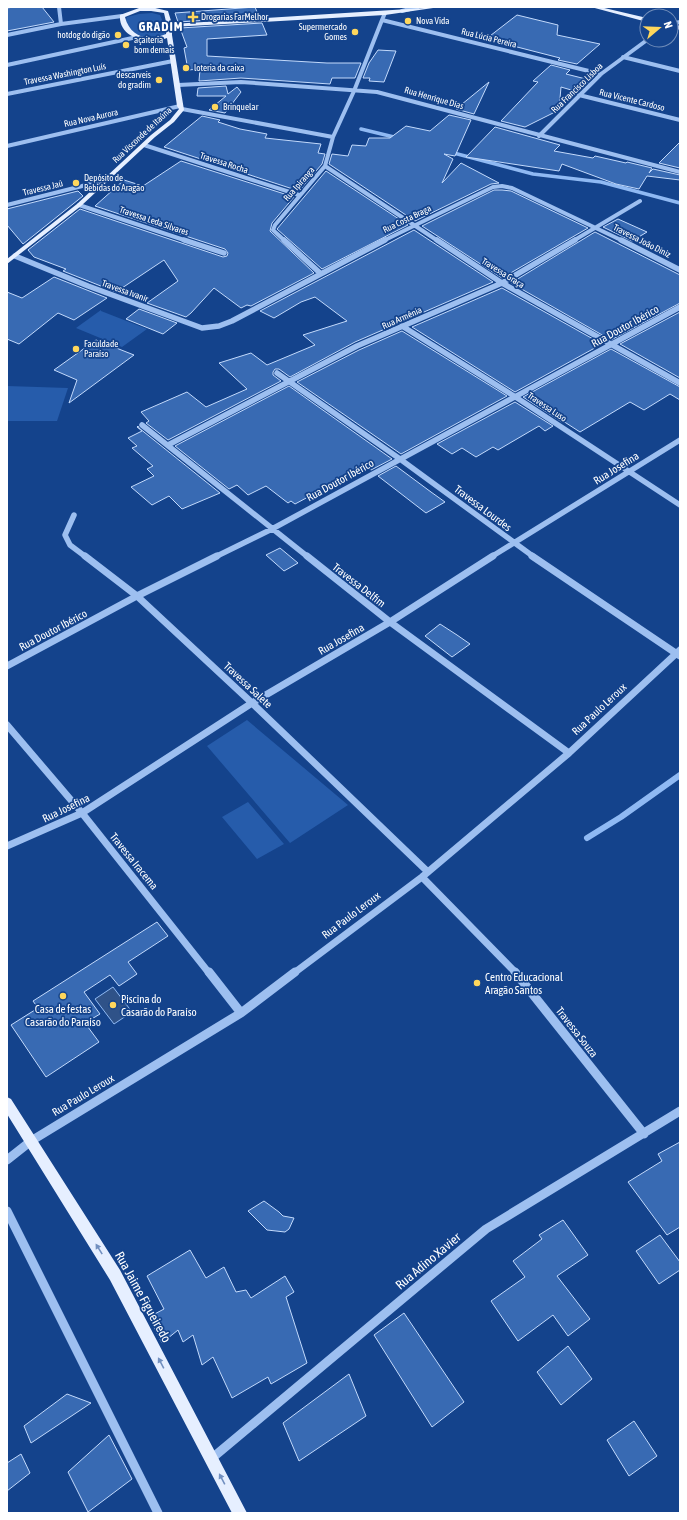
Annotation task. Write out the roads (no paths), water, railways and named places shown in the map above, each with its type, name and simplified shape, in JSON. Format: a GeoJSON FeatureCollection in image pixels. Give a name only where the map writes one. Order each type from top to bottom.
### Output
{"type":"FeatureCollection","features":[{"type":"Feature","properties":{"kind":"main road"},"geometry":{"type":"LineString","coordinates":[[146,7],[122,16],[122,22],[126,28],[137,37],[154,43],[171,45]]}},
{"type":"Feature","properties":{"kind":"main road"},"geometry":{"type":"LineString","coordinates":[[139,10],[166,10],[170,26],[385,13],[437,7]]}},
{"type":"Feature","properties":{"kind":"main road"},"geometry":{"type":"LineString","coordinates":[[594,7],[639,18]]}},
{"type":"Feature","properties":{"kind":"main road","name":"Rua Visconde de Itaúna"},"geometry":{"type":"LineString","coordinates":[[7,262],[80,205],[172,121],[181,108],[169,35],[170,26]]}},
{"type":"Feature","properties":{"kind":"main road"},"geometry":{"type":"LineString","coordinates":[[144,40],[158,39],[169,35]]}},
{"type":"Feature","properties":{"kind":"main road","name":"Rua Jaime Figueiredo"},"geometry":{"type":"LineString","coordinates":[[7,1103],[115,1276],[240,1513]]}},
{"type":"Feature","properties":{"kind":"street"},"geometry":{"type":"LineString","coordinates":[[59,7],[61,24]]}},
{"type":"Feature","properties":{"kind":"street"},"geometry":{"type":"LineString","coordinates":[[398,12],[418,7]]}},
{"type":"Feature","properties":{"kind":"street"},"geometry":{"type":"LineString","coordinates":[[382,20],[385,13]]}},
{"type":"Feature","properties":{"kind":"street"},"geometry":{"type":"LineString","coordinates":[[7,35],[61,24],[122,16]]}},
{"type":"Feature","properties":{"kind":"street","name":"Rua Lúcia Pereira"},"geometry":{"type":"LineString","coordinates":[[382,20],[601,74]]}},
{"type":"Feature","properties":{"kind":"street","name":"Rua Ipiranga"},"geometry":{"type":"LineString","coordinates":[[320,273],[273,230],[299,195],[325,166],[333,137],[354,91],[382,20]]}},
{"type":"Feature","properties":{"kind":"street"},"geometry":{"type":"LineString","coordinates":[[7,65],[137,37]]}},
{"type":"Feature","properties":{"kind":"street","name":"Rua Francisco Lisboa"},"geometry":{"type":"LineString","coordinates":[[539,136],[601,74],[639,46]]}},
{"type":"Feature","properties":{"kind":"street"},"geometry":{"type":"LineString","coordinates":[[623,57],[680,71]]}},
{"type":"Feature","properties":{"kind":"street","name":"Travessa Washington Luís"},"geometry":{"type":"LineString","coordinates":[[7,94],[173,61]]}},
{"type":"Feature","properties":{"kind":"street","name":"Rua Henrique Dias"},"geometry":{"type":"LineString","coordinates":[[178,85],[241,82],[377,92],[680,172]]}},
{"type":"Feature","properties":{"kind":"street","name":"Rua Vicente Cardoso"},"geometry":{"type":"LineString","coordinates":[[579,95],[680,120]]}},
{"type":"Feature","properties":{"kind":"street"},"geometry":{"type":"LineString","coordinates":[[181,108],[333,137]]}},
{"type":"Feature","properties":{"kind":"street","name":"Rua Nova Aurora"},"geometry":{"type":"LineString","coordinates":[[7,146],[181,108]]}},
{"type":"Feature","properties":{"kind":"street","name":"Travessa Rocha"},"geometry":{"type":"LineString","coordinates":[[144,146],[299,195]]}},
{"type":"Feature","properties":{"kind":"street","name":"Travessa Graça"},"geometry":{"type":"LineString","coordinates":[[325,166],[502,283],[680,383]]}},
{"type":"Feature","properties":{"kind":"street","name":"Travessa Jaú"},"geometry":{"type":"LineString","coordinates":[[7,205],[106,180]]}},
{"type":"Feature","properties":{"kind":"street","name":"Rua Costa Braga"},"geometry":{"type":"LineString","coordinates":[[232,321],[414,224],[493,188],[502,186],[512,188],[596,226]]}},
{"type":"Feature","properties":{"kind":"street","name":"Rua Armênia"},"geometry":{"type":"LineString","coordinates":[[168,445],[357,346],[502,283],[640,201]]}},
{"type":"Feature","properties":{"kind":"street","name":"Travessa Leda Silvares"},"geometry":{"type":"LineString","coordinates":[[80,205],[224,253]]}},
{"type":"Feature","properties":{"kind":"street","name":"Travessa João Diniz"},"geometry":{"type":"LineString","coordinates":[[596,226],[680,270]]}},
{"type":"Feature","properties":{"kind":"street","name":"Travessa Ivanir"},"geometry":{"type":"LineString","coordinates":[[15,256],[88,286],[202,328],[219,326],[232,321]]}},
{"type":"Feature","properties":{"kind":"street","name":"Rua Doutor Ibérico"},"geometry":{"type":"LineString","coordinates":[[7,666],[137,596],[272,529],[680,307]]}},
{"type":"Feature","properties":{"kind":"street","name":"Travessa Luso"},"geometry":{"type":"LineString","coordinates":[[402,326],[514,396],[680,505]]}},
{"type":"Feature","properties":{"kind":"street","name":"Travessa Lourdes"},"geometry":{"type":"LineString","coordinates":[[277,373],[400,459],[513,543],[679,653]]}},
{"type":"Feature","properties":{"kind":"street","name":"Travessa Delfim"},"geometry":{"type":"LineString","coordinates":[[142,425],[390,622],[569,754]]}},
{"type":"Feature","properties":{"kind":"street","name":"Rua Josefina"},"geometry":{"type":"LineString","coordinates":[[7,846],[82,813],[252,703],[390,622],[513,543],[680,440]]}},
{"type":"Feature","properties":{"kind":"street","name":"Travessa Salete"},"geometry":{"type":"LineString","coordinates":[[74,515],[66,535],[70,545],[137,596],[252,703],[425,874]]}},
{"type":"Feature","properties":{"kind":"street","name":"Rua Paulo Leroux"},"geometry":{"type":"LineString","coordinates":[[7,1160],[31,1141],[241,1013],[425,874],[569,754],[679,653]]}},
{"type":"Feature","properties":{"kind":"street","name":"Travessa Iracema"},"geometry":{"type":"LineString","coordinates":[[7,725],[82,813],[241,1013]]}},
{"type":"Feature","properties":{"kind":"street","name":"Travessa Souza"},"geometry":{"type":"LineString","coordinates":[[425,874],[516,973],[644,1134]]}},
{"type":"Feature","properties":{"kind":"street","name":"Rua Adino Xavier"},"geometry":{"type":"LineString","coordinates":[[211,1459],[486,1229],[680,1111]]}},
{"type":"Feature","properties":{"kind":"street"},"geometry":{"type":"LineString","coordinates":[[7,1212],[158,1513]]}},
{"type":"Feature","properties":{"kind":"waterway"},"geometry":{"type":"LineString","coordinates":[[361,129],[398,138]]}},
{"type":"Feature","properties":{"kind":"waterway"},"geometry":{"type":"LineString","coordinates":[[450,152],[533,174],[601,182],[680,203]]}},
{"type":"Feature","properties":{"kind":"waterway"},"geometry":{"type":"LineString","coordinates":[[587,838],[621,817],[680,775]]}},
{"type":"Feature","properties":{"kind":"place","name":"Drogarias FarMelhor"},"geometry":{"type":"Point","coordinates":[193,17]}},
{"type":"Feature","properties":{"kind":"place","name":"Nova Vida"},"geometry":{"type":"Point","coordinates":[408,21]}},
{"type":"Feature","properties":{"kind":"place","name":"Supermercado Gomes"},"geometry":{"type":"Point","coordinates":[355,32]}},
{"type":"Feature","properties":{"kind":"place","name":"hotdog do digão"},"geometry":{"type":"Point","coordinates":[118,35]}},
{"type":"Feature","properties":{"kind":"place","name":"açaiteria bom demais"},"geometry":{"type":"Point","coordinates":[126,45]}},
{"type":"Feature","properties":{"kind":"place","name":"loteria da caixa"},"geometry":{"type":"Point","coordinates":[186,68]}},
{"type":"Feature","properties":{"kind":"place","name":"descarveis do gradim"},"geometry":{"type":"Point","coordinates":[159,80]}},
{"type":"Feature","properties":{"kind":"place","name":"Brinquelar"},"geometry":{"type":"Point","coordinates":[215,107]}},
{"type":"Feature","properties":{"kind":"place","name":"Depósito de Bebidas do Aragão"},"geometry":{"type":"Point","coordinates":[76,183]}},
{"type":"Feature","properties":{"kind":"place","name":"Faculdade Paraíso"},"geometry":{"type":"Point","coordinates":[76,349]}},
{"type":"Feature","properties":{"kind":"place","name":"Centro Educacional Aragão Santos"},"geometry":{"type":"Point","coordinates":[477,983]}},
{"type":"Feature","properties":{"kind":"place","name":"Casa de festas Casarão do Paraíso"},"geometry":{"type":"Point","coordinates":[63,996]}},
{"type":"Feature","properties":{"kind":"place","name":"Piscina do Casarão do Paraíso"},"geometry":{"type":"Point","coordinates":[113,1005]}},
{"type":"Feature","properties":{"kind":"district","name":"GRADIM"},"geometry":{"type":"Point","coordinates":[161,26]}}]}
